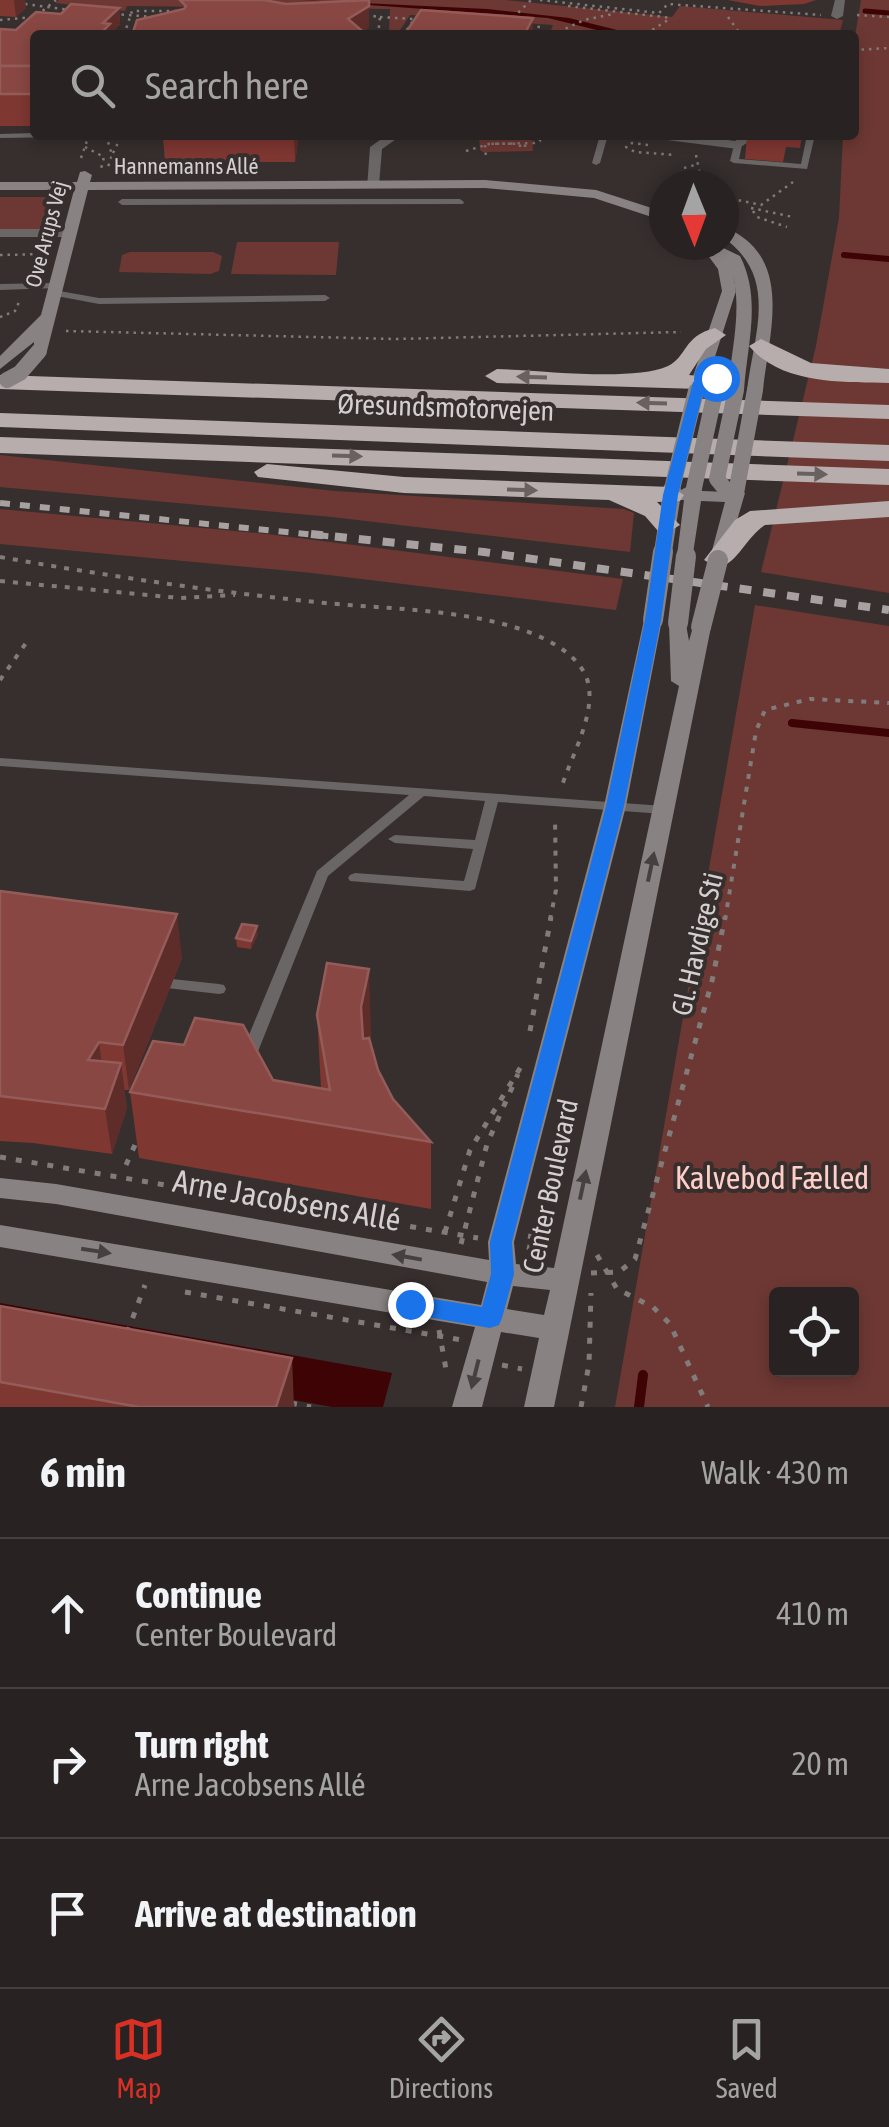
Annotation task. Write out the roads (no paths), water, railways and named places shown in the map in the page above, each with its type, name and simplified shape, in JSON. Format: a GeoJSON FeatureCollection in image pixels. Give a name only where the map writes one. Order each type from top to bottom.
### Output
{"type":"FeatureCollection","features":[{"type":"Feature","properties":{"kind":"highway"},"geometry":{"type":"LineString","coordinates":[[594,379],[670,376],[682,370],[697,344],[715,335]]}},
{"type":"Feature","properties":{"kind":"highway"},"geometry":{"type":"LineString","coordinates":[[761,346],[792,368],[807,372],[889,376]]}},
{"type":"Feature","properties":{"kind":"highway"},"geometry":{"type":"LineString","coordinates":[[1,382],[301,371],[594,379],[702,388]]}},
{"type":"Feature","properties":{"kind":"highway"},"geometry":{"type":"LineString","coordinates":[[1,382],[286,388],[889,412]]}},
{"type":"Feature","properties":{"kind":"highway","name":"Øresundsmotorvejen"},"geometry":{"type":"LineString","coordinates":[[1,382],[889,434]]}},
{"type":"Feature","properties":{"kind":"highway"},"geometry":{"type":"LineString","coordinates":[[746,383],[889,384]]}},
{"type":"Feature","properties":{"kind":"highway","name":"Øresundsmotorvejen"},"geometry":{"type":"LineString","coordinates":[[0,420],[889,454]]}},
{"type":"Feature","properties":{"kind":"highway"},"geometry":{"type":"LineString","coordinates":[[0,447],[404,485],[594,493],[682,491]]}},
{"type":"Feature","properties":{"kind":"highway"},"geometry":{"type":"LineString","coordinates":[[0,447],[250,452],[889,478]]}},
{"type":"Feature","properties":{"kind":"highway"},"geometry":{"type":"LineString","coordinates":[[594,493],[654,510],[666,525]]}},
{"type":"Feature","properties":{"kind":"highway"},"geometry":{"type":"LineString","coordinates":[[733,494],[889,509]]}},
{"type":"Feature","properties":{"kind":"highway"},"geometry":{"type":"LineString","coordinates":[[718,560],[744,526],[760,517],[889,509]]}},
{"type":"Feature","properties":{"kind":"street"},"geometry":{"type":"LineString","coordinates":[[837,15],[840,0]]}},
{"type":"Feature","properties":{"kind":"street"},"geometry":{"type":"LineString","coordinates":[[373,180],[376,147],[388,140]]}},
{"type":"Feature","properties":{"kind":"street"},"geometry":{"type":"LineString","coordinates":[[683,140],[738,145],[745,140]]}},
{"type":"Feature","properties":{"kind":"street","name":"Hannemanns Allé"},"geometry":{"type":"LineString","coordinates":[[0,186],[83,180],[104,171],[373,180],[546,188],[596,194],[649,212]]}},
{"type":"Feature","properties":{"kind":"street","name":"Hannemanns Allé"},"geometry":{"type":"LineString","coordinates":[[0,175],[83,180],[552,177],[649,197]]}},
{"type":"Feature","properties":{"kind":"street","name":"Ove Arups Vej"},"geometry":{"type":"LineString","coordinates":[[1,382],[20,373],[40,351],[83,180]]}},
{"type":"Feature","properties":{"kind":"street"},"geometry":{"type":"LineString","coordinates":[[0,233],[68,234]]}},
{"type":"Feature","properties":{"kind":"street"},"geometry":{"type":"LineString","coordinates":[[739,240],[760,265],[769,292],[761,346],[746,383]]}},
{"type":"Feature","properties":{"kind":"street"},"geometry":{"type":"LineString","coordinates":[[702,388],[728,291],[725,269],[719,260]]}},
{"type":"Feature","properties":{"kind":"street"},"geometry":{"type":"LineString","coordinates":[[736,260],[746,282],[746,383]]}},
{"type":"Feature","properties":{"kind":"street","name":"Ove Arups Vej"},"geometry":{"type":"LineString","coordinates":[[1,382],[12,350],[35,333],[53,295]]}},
{"type":"Feature","properties":{"kind":"street"},"geometry":{"type":"LineString","coordinates":[[702,388],[746,383]]}},
{"type":"Feature","properties":{"kind":"street","name":"Center Boulevard"},"geometry":{"type":"LineString","coordinates":[[540,1407],[550,1353],[576,1276],[682,708],[689,625],[718,560],[733,494],[718,479],[746,383]]}},
{"type":"Feature","properties":{"kind":"street"},"geometry":{"type":"LineString","coordinates":[[689,625],[682,491],[714,396],[702,388]]}},
{"type":"Feature","properties":{"kind":"street"},"geometry":{"type":"LineString","coordinates":[[682,491],[733,494]]}},
{"type":"Feature","properties":{"kind":"street","name":"Center Boulevard"},"geometry":{"type":"LineString","coordinates":[[466,1407],[502,1274],[501,1242],[615,806],[653,620],[666,525],[682,491]]}},
{"type":"Feature","properties":{"kind":"street","name":"Arne Jacobsens Allé"},"geometry":{"type":"LineString","coordinates":[[0,1188],[502,1274],[576,1276]]}},
{"type":"Feature","properties":{"kind":"street"},"geometry":{"type":"LineString","coordinates":[[0,1236],[550,1353]]}},
{"type":"Feature","properties":{"kind":"lane"},"geometry":{"type":"LineString","coordinates":[[0,136],[30,136]]}},
{"type":"Feature","properties":{"kind":"lane"},"geometry":{"type":"LineString","coordinates":[[596,162],[603,140]]}},
{"type":"Feature","properties":{"kind":"lane"},"geometry":{"type":"LineString","coordinates":[[738,145],[734,161],[804,167],[811,140]]}},
{"type":"Feature","properties":{"kind":"lane"},"geometry":{"type":"LineString","coordinates":[[372,202],[373,180]]}},
{"type":"Feature","properties":{"kind":"lane"},"geometry":{"type":"LineString","coordinates":[[122,202],[460,202]]}},
{"type":"Feature","properties":{"kind":"lane"},"geometry":{"type":"LineString","coordinates":[[0,287],[27,286],[53,295],[100,301],[325,298]]}},
{"type":"Feature","properties":{"kind":"lane"},"geometry":{"type":"LineString","coordinates":[[0,762],[664,810]]}},
{"type":"Feature","properties":{"kind":"lane"},"geometry":{"type":"LineString","coordinates":[[242,1073],[322,874],[421,792]]}},
{"type":"Feature","properties":{"kind":"lane"},"geometry":{"type":"LineString","coordinates":[[354,878],[470,886],[492,796]]}},
{"type":"Feature","properties":{"kind":"lane"},"geometry":{"type":"LineString","coordinates":[[395,839],[480,846]]}},
{"type":"Feature","properties":{"kind":"lane"},"geometry":{"type":"LineString","coordinates":[[172,984],[219,990]]}},
{"type":"Feature","properties":{"kind":"waterway"},"geometry":{"type":"LineString","coordinates":[[865,11],[889,13]]}},
{"type":"Feature","properties":{"kind":"waterway"},"geometry":{"type":"LineString","coordinates":[[844,255],[889,259]]}},
{"type":"Feature","properties":{"kind":"waterway"},"geometry":{"type":"LineString","coordinates":[[792,723],[889,733]]}},
{"type":"Feature","properties":{"kind":"waterway"},"geometry":{"type":"LineString","coordinates":[[639,1407],[643,1375]]}},
{"type":"Feature","properties":{"kind":"railway"},"geometry":{"type":"LineString","coordinates":[[0,503],[336,537]]}},
{"type":"Feature","properties":{"kind":"railway"},"geometry":{"type":"LineString","coordinates":[[311,534],[484,552],[889,610]]}},
{"type":"Feature","properties":{"kind":"park label","name":"Kalvebod Fælled"},"geometry":{"type":"Point","coordinates":[772,1177]}}]}
